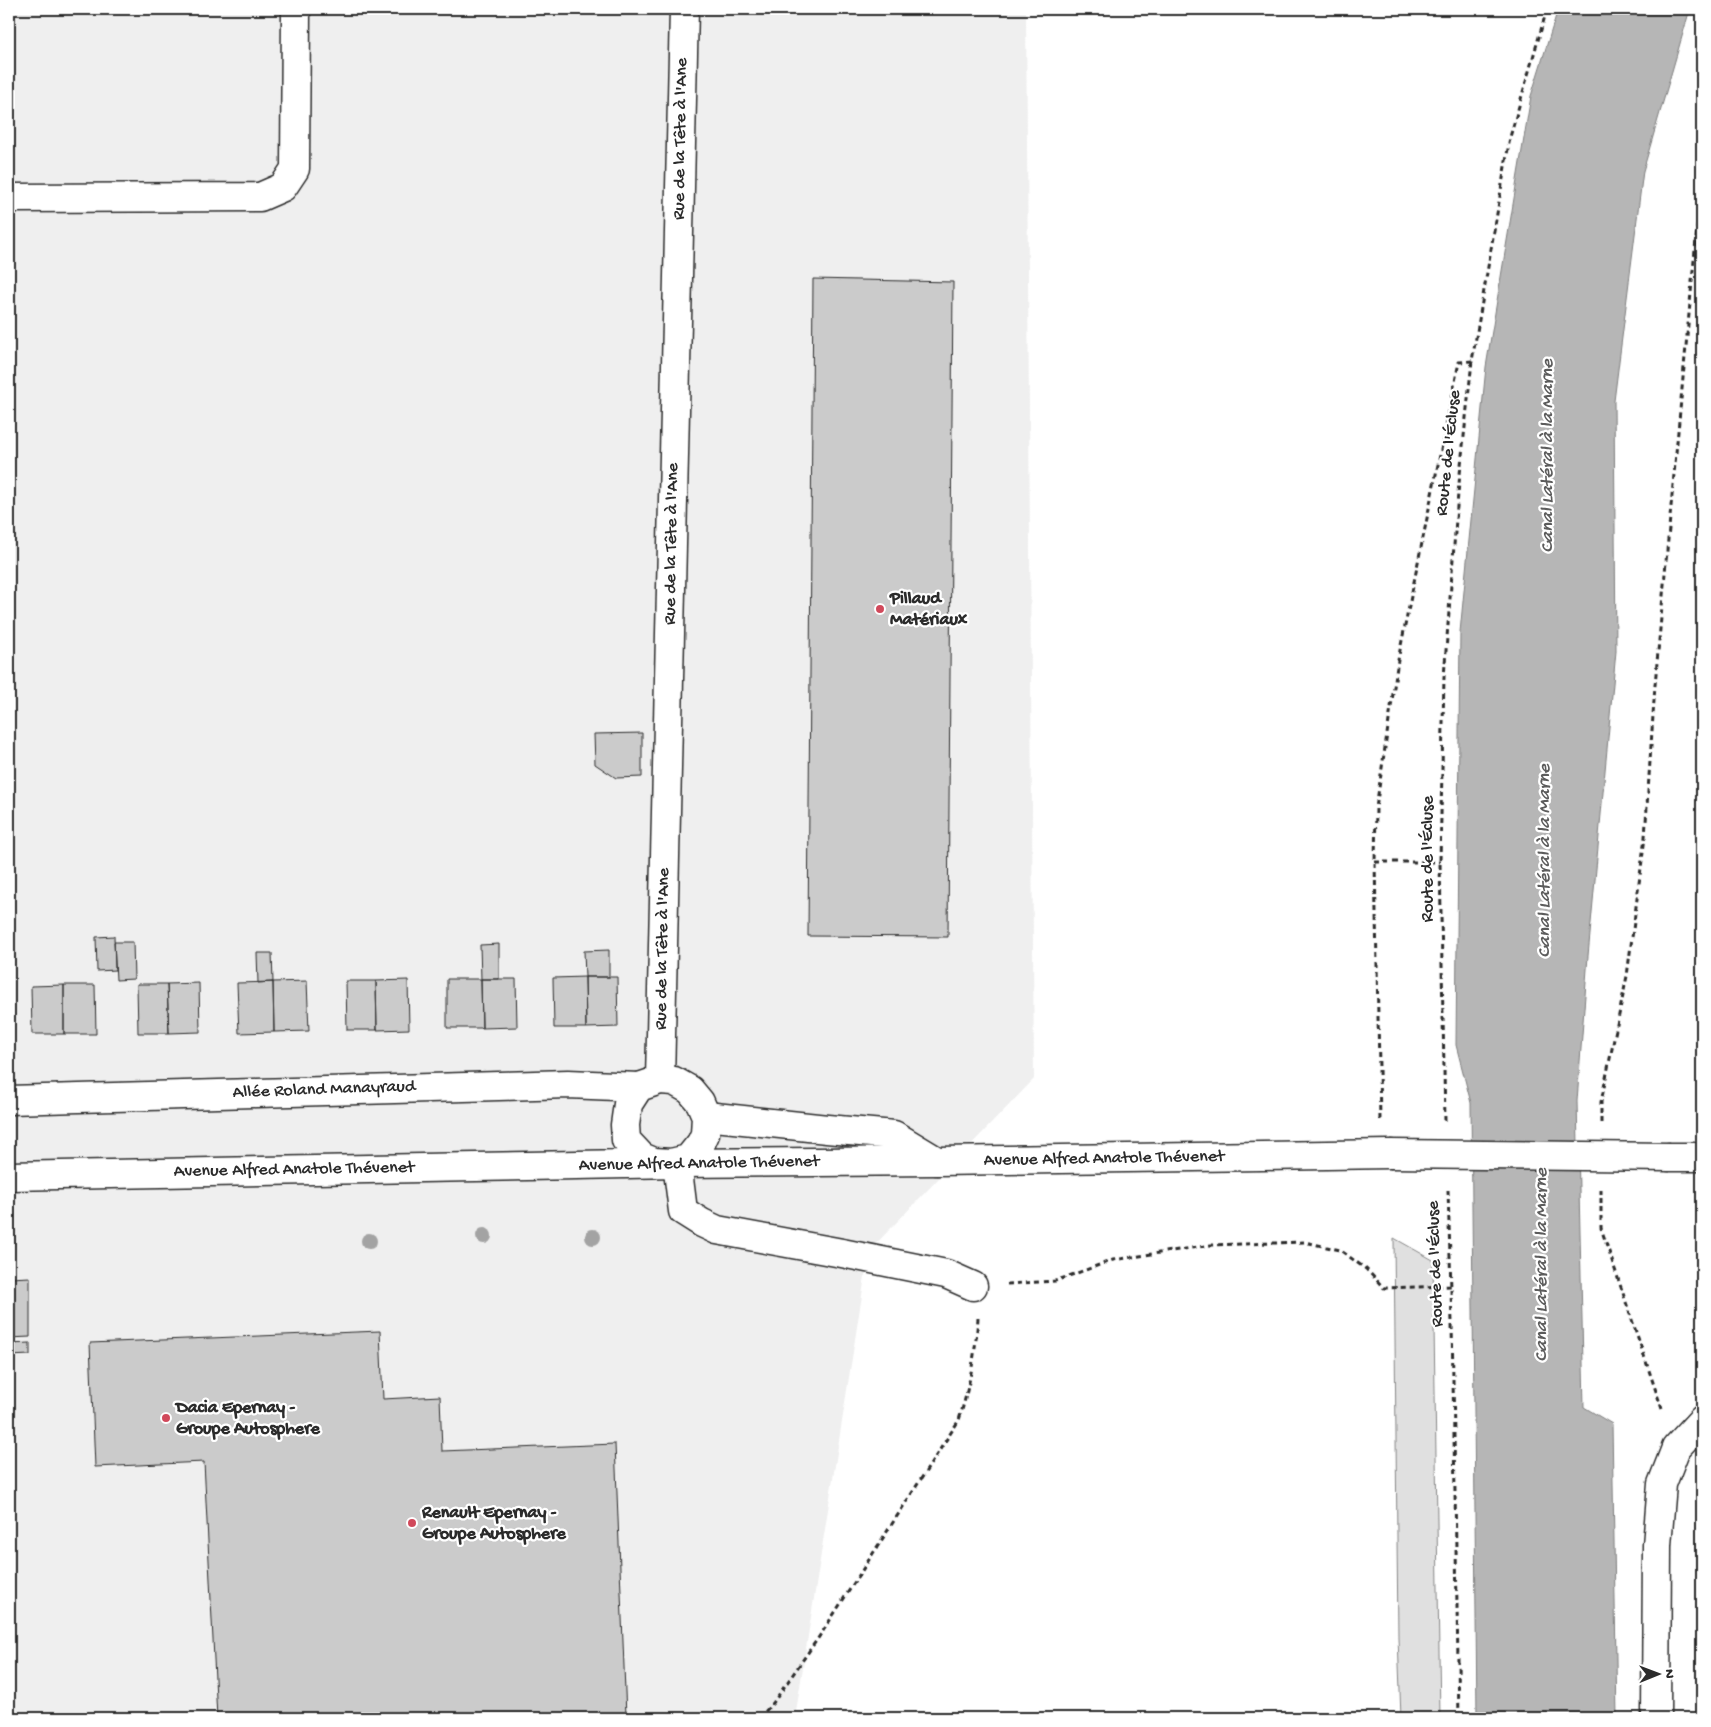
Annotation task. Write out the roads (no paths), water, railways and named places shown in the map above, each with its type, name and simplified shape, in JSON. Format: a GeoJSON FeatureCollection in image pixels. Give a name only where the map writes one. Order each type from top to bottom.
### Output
{"type":"FeatureCollection","features":[{"type":"Feature","properties":{"kind":"street"},"geometry":{"type":"LineString","coordinates":[[9,198],[260,197],[283,187],[295,169],[296,9]]}},
{"type":"Feature","properties":{"kind":"street","name":"Rue de la Tête à l'Ane"},"geometry":{"type":"LineString","coordinates":[[650,1083],[684,9]]}},
{"type":"Feature","properties":{"kind":"street"},"geometry":{"type":"LineString","coordinates":[[674,1081],[690,1090],[700,1102],[706,1116],[704,1134],[696,1151],[688,1159],[674,1163],[654,1162],[642,1157],[626,1140],[625,1125],[628,1104],[650,1083],[674,1081]]}},
{"type":"Feature","properties":{"kind":"street","name":"Allée Roland Manayraud"},"geometry":{"type":"LineString","coordinates":[[9,1100],[650,1083]]}},
{"type":"Feature","properties":{"kind":"street"},"geometry":{"type":"LineString","coordinates":[[706,1116],[827,1130],[894,1135],[937,1161]]}},
{"type":"Feature","properties":{"kind":"street"},"geometry":{"type":"LineString","coordinates":[[556,1166],[626,1140]]}},
{"type":"Feature","properties":{"kind":"street","name":"Avenue Alfred Anatole Thévenet"},"geometry":{"type":"LineString","coordinates":[[9,1176],[674,1163],[1390,1154],[1702,1157]]}},
{"type":"Feature","properties":{"kind":"street"},"geometry":{"type":"LineString","coordinates":[[674,1163],[683,1211],[717,1230],[946,1274],[973,1286]]}},
{"type":"Feature","properties":{"kind":"street"},"geometry":{"type":"LineString","coordinates":[[1656,1718],[1657,1545],[1662,1484],[1676,1448],[1702,1420]]}},
{"type":"Feature","properties":{"kind":"water","name":"Canal Latéral à la Marne"},"geometry":{"type":"Polygon","coordinates":[[[1558,9],[1690,9],[1643,171],[1614,401],[1616,651],[1588,956],[1577,1101],[1584,1407],[1612,1424],[1617,1718],[1477,1718],[1471,1103],[1456,1045],[1460,632],[1486,367],[1531,96],[1558,9]]]}},
{"type":"Feature","properties":{"kind":"place","name":"Pillaud Matériaux"},"geometry":{"type":"Point","coordinates":[880,609]}},
{"type":"Feature","properties":{"kind":"place","name":"Dacia Epernay - Groupe Autosphere"},"geometry":{"type":"Point","coordinates":[166,1418]}},
{"type":"Feature","properties":{"kind":"place","name":"Renault Epernay - Groupe Autosphere"},"geometry":{"type":"Point","coordinates":[412,1523]}}]}
